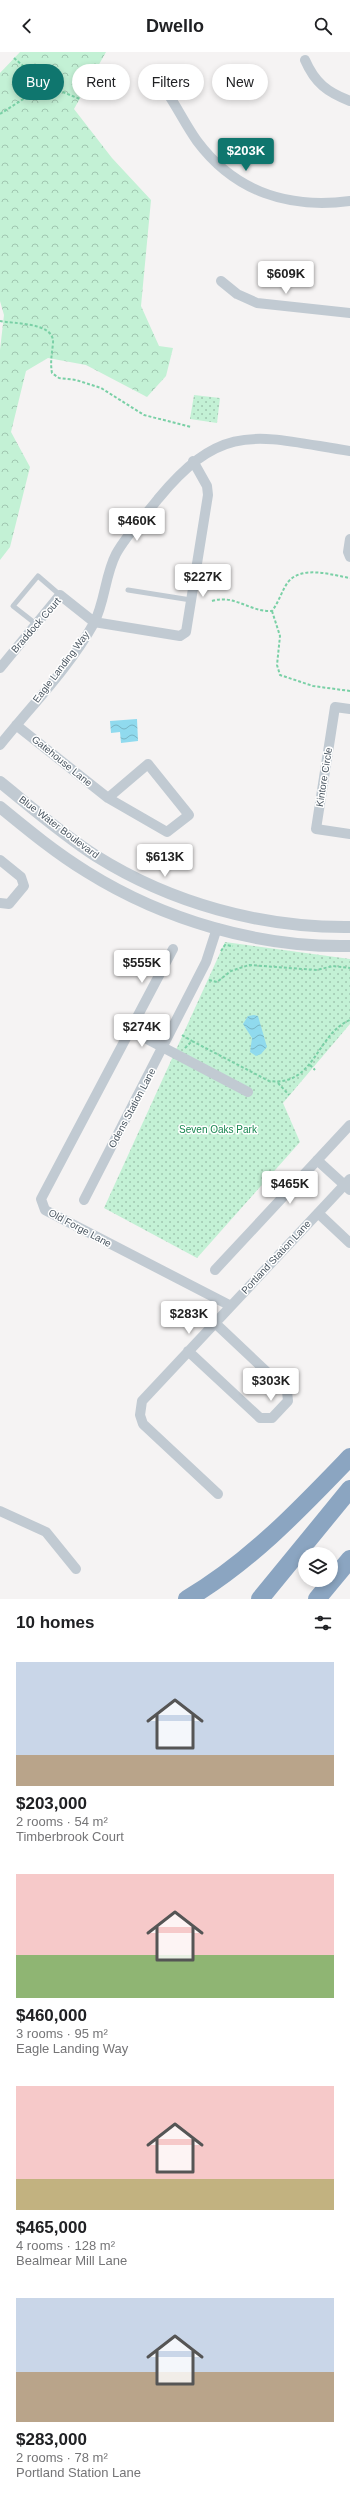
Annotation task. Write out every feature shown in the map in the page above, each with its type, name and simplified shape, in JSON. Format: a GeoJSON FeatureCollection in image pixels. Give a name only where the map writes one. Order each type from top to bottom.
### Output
{"type":"FeatureCollection","features":[{"type":"Feature","properties":{"kind":"highway"},"geometry":{"type":"LineString","coordinates":[[187,1599],[228,1572],[262,1545],[292,1518],[350,1457]]}},
{"type":"Feature","properties":{"kind":"highway"},"geometry":{"type":"LineString","coordinates":[[260,1599],[350,1489]]}},
{"type":"Feature","properties":{"kind":"highway"},"geometry":{"type":"LineString","coordinates":[[317,1599],[350,1560]]}},
{"type":"Feature","properties":{"kind":"street"},"geometry":{"type":"LineString","coordinates":[[305,60],[312,76],[321,86],[350,101]]}},
{"type":"Feature","properties":{"kind":"street"},"geometry":{"type":"LineString","coordinates":[[172,100],[196,140],[209,155],[220,167],[248,186],[269,195],[312,204],[350,201]]}},
{"type":"Feature","properties":{"kind":"street"},"geometry":{"type":"LineString","coordinates":[[221,281],[237,294],[257,302],[350,313]]}},
{"type":"Feature","properties":{"kind":"street","name":"Eagle Landing Way"},"geometry":{"type":"LineString","coordinates":[[0,745],[78,648],[94,622],[115,556],[127,537],[176,477],[193,461],[212,449],[225,444],[253,438],[350,451]]}},
{"type":"Feature","properties":{"kind":"street"},"geometry":{"type":"LineString","coordinates":[[94,622],[180,636],[186,632],[208,495],[207,486],[193,461]]}},
{"type":"Feature","properties":{"kind":"street"},"geometry":{"type":"LineString","coordinates":[[350,539],[348,552],[350,557]]}},
{"type":"Feature","properties":{"kind":"street","name":"Braddock Court"},"geometry":{"type":"LineString","coordinates":[[0,668],[60,595],[94,622]]}},
{"type":"Feature","properties":{"kind":"street","name":"Kintore Circle"},"geometry":{"type":"LineString","coordinates":[[350,709],[335,707],[316,829],[350,834]]}},
{"type":"Feature","properties":{"kind":"street","name":"Gatehouse Lane"},"geometry":{"type":"LineString","coordinates":[[16,724],[108,798],[167,832],[189,815],[148,764],[108,798]]}},
{"type":"Feature","properties":{"kind":"street","name":"Blue Water Boulevard"},"geometry":{"type":"LineString","coordinates":[[0,782],[48,821],[97,856],[167,892],[222,911],[256,918],[294,924],[350,927]]}},
{"type":"Feature","properties":{"kind":"street","name":"Blue Water Boulevard"},"geometry":{"type":"LineString","coordinates":[[0,807],[64,857],[106,883],[161,910],[217,928],[290,943],[350,946]]}},
{"type":"Feature","properties":{"kind":"street"},"geometry":{"type":"LineString","coordinates":[[0,860],[21,877],[24,886],[9,904],[0,903]]}},
{"type":"Feature","properties":{"kind":"street","name":"Odens Station Lane"},"geometry":{"type":"LineString","coordinates":[[84,1200],[164,1047],[206,962],[217,928]]}},
{"type":"Feature","properties":{"kind":"street","name":"Old Forge Lane"},"geometry":{"type":"LineString","coordinates":[[173,949],[42,1198],[45,1210],[230,1306]]}},
{"type":"Feature","properties":{"kind":"street"},"geometry":{"type":"LineString","coordinates":[[130,1030],[248,1092]]}},
{"type":"Feature","properties":{"kind":"street"},"geometry":{"type":"LineString","coordinates":[[215,1270],[350,1124]]}},
{"type":"Feature","properties":{"kind":"street"},"geometry":{"type":"LineString","coordinates":[[317,1160],[348,1185]]}},
{"type":"Feature","properties":{"kind":"street","name":"Portland Station Lane"},"geometry":{"type":"LineString","coordinates":[[218,1494],[143,1424],[140,1415],[142,1401],[318,1213],[348,1185]]}},
{"type":"Feature","properties":{"kind":"street"},"geometry":{"type":"LineString","coordinates":[[318,1213],[350,1243]]}},
{"type":"Feature","properties":{"kind":"street"},"geometry":{"type":"LineString","coordinates":[[188,1351],[260,1418],[272,1418],[288,1401],[287,1391],[215,1323]]}},
{"type":"Feature","properties":{"kind":"street"},"geometry":{"type":"LineString","coordinates":[[0,1511],[46,1532],[76,1569]]}},
{"type":"Feature","properties":{"kind":"lane"},"geometry":{"type":"LineString","coordinates":[[36,624],[13,606],[38,576],[60,595]]}},
{"type":"Feature","properties":{"kind":"lane"},"geometry":{"type":"LineString","coordinates":[[128,590],[191,600]]}},
{"type":"Feature","properties":{"kind":"path"},"geometry":{"type":"LineString","coordinates":[[14,58],[21,64]]}},
{"type":"Feature","properties":{"kind":"path"},"geometry":{"type":"LineString","coordinates":[[0,114],[21,100]]}},
{"type":"Feature","properties":{"kind":"path"},"geometry":{"type":"LineString","coordinates":[[0,321],[39,326],[48,332],[54,341],[50,361],[52,373],[59,378],[93,384],[144,415],[191,427]]}},
{"type":"Feature","properties":{"kind":"path"},"geometry":{"type":"LineString","coordinates":[[272,611],[280,600],[288,582],[300,574],[316,572],[350,578]]}},
{"type":"Feature","properties":{"kind":"path"},"geometry":{"type":"LineString","coordinates":[[212,601],[231,599],[257,610],[272,611]]}},
{"type":"Feature","properties":{"kind":"path"},"geometry":{"type":"LineString","coordinates":[[272,611],[280,636],[277,665],[280,675],[313,686],[350,691]]}},
{"type":"Feature","properties":{"kind":"path"},"geometry":{"type":"LineString","coordinates":[[209,980],[217,982],[231,971],[249,965],[317,970],[333,966],[350,968]]}},
{"type":"Feature","properties":{"kind":"path"},"geometry":{"type":"LineString","coordinates":[[182,1035],[242,1069],[269,1081],[278,1082],[303,1072],[310,1065],[335,1030],[350,1020]]}},
{"type":"Feature","properties":{"kind":"path"},"geometry":{"type":"LineString","coordinates":[[183,1049],[192,1041]]}},
{"type":"Feature","properties":{"kind":"path"},"geometry":{"type":"LineString","coordinates":[[310,1065],[315,1070]]}},
{"type":"Feature","properties":{"kind":"path"},"geometry":{"type":"LineString","coordinates":[[278,1082],[289,1095]]}},
{"type":"Feature","properties":{"kind":"green space"},"geometry":{"type":"Polygon","coordinates":[[[20,52],[106,52],[99,64],[72,64],[72,100],[79,100],[74,109],[112,158],[151,200],[141,306],[159,346],[173,348],[166,376],[147,397],[86,365],[48,358],[26,371],[11,432],[30,467],[10,547],[0,560],[0,350],[4,315],[0,301],[0,73],[20,52]]]}},
{"type":"Feature","properties":{"kind":"green space"},"geometry":{"type":"Polygon","coordinates":[[[194,395],[220,398],[217,423],[190,419],[194,395]]]}},
{"type":"Feature","properties":{"kind":"green space","name":"Seven Oaks Park"},"geometry":{"type":"Polygon","coordinates":[[[225,942],[350,959],[350,1024],[283,1103],[300,1142],[197,1258],[104,1208],[225,942]]]}},
{"type":"Feature","properties":{"kind":"water"},"geometry":{"type":"Polygon","coordinates":[[[137,719],[138,741],[121,743],[120,732],[111,733],[110,721],[137,719]]]}},
{"type":"Feature","properties":{"kind":"water"},"geometry":{"type":"Polygon","coordinates":[[[248,1016],[258,1016],[267,1047],[261,1054],[256,1056],[250,1052],[252,1038],[243,1024],[248,1016]]]}}]}
